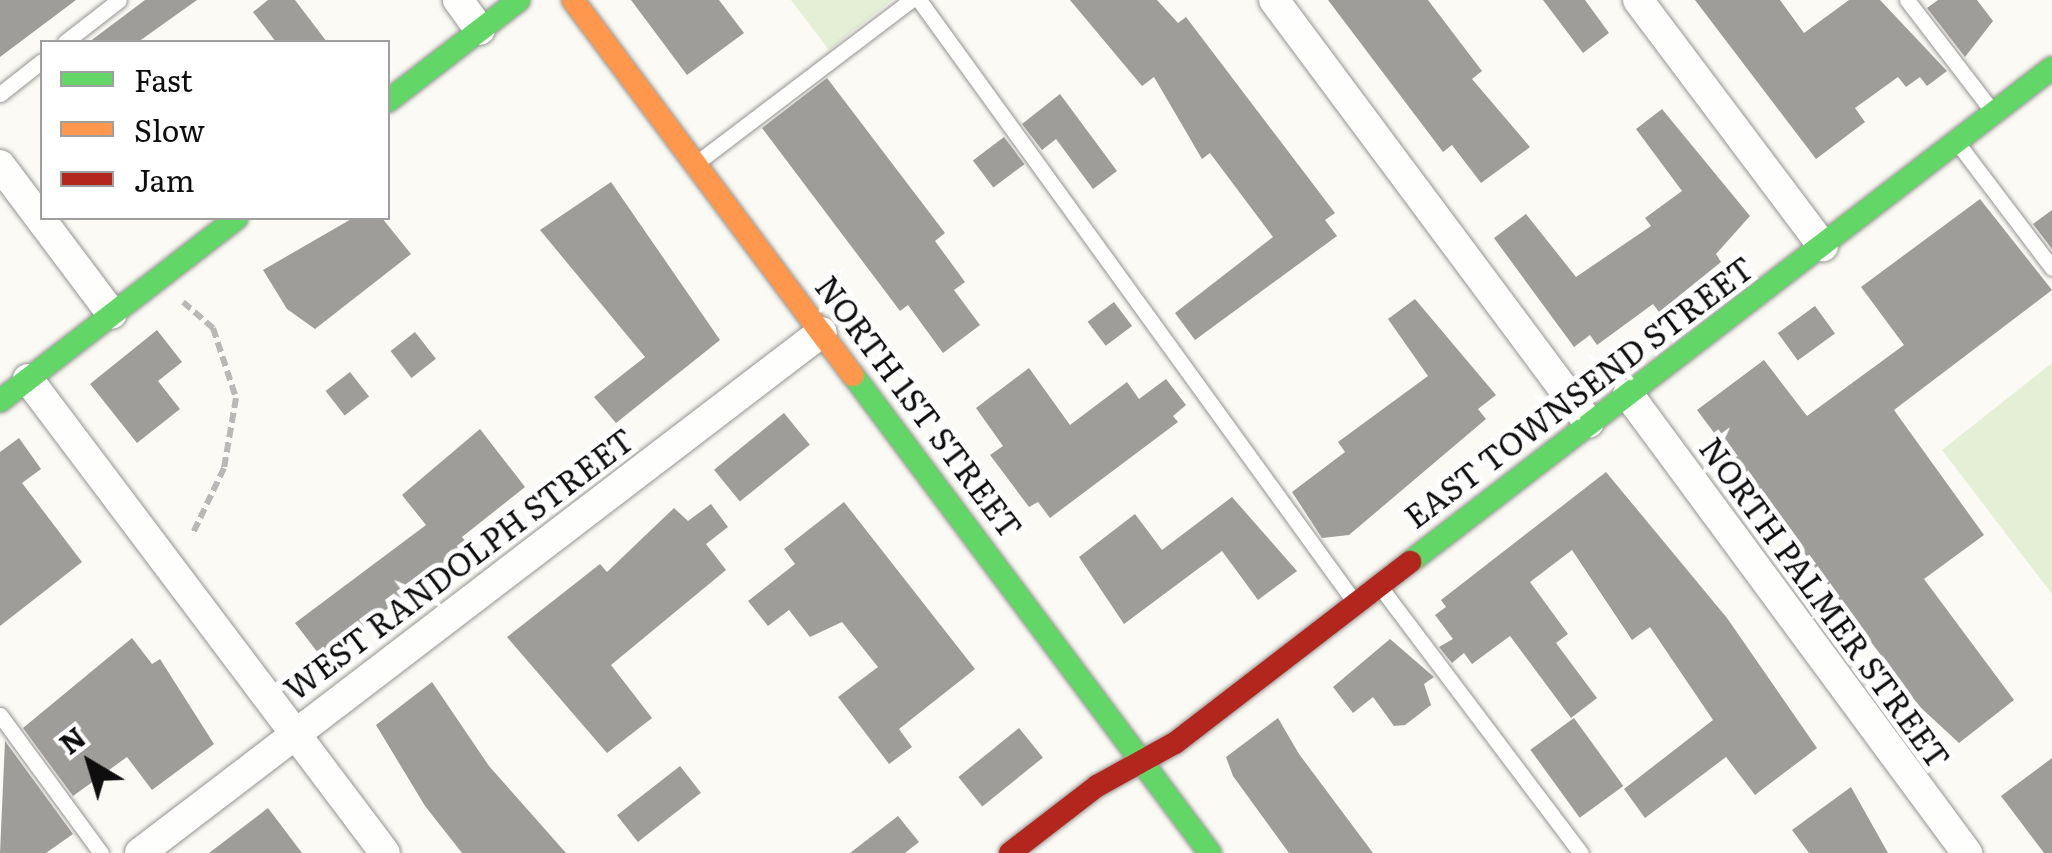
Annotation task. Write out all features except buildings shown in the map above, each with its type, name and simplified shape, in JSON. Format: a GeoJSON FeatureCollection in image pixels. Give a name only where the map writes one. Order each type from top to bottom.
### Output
{"type":"FeatureCollection","features":[{"type":"Feature","properties":{"kind":"street"},"geometry":{"type":"LineString","coordinates":[[458,0],[480,30]]}},
{"type":"Feature","properties":{"kind":"street"},"geometry":{"type":"LineString","coordinates":[[390,99],[519,0]]}},
{"type":"Feature","properties":{"kind":"street","name":"NORTH 1ST STREET"},"geometry":{"type":"LineString","coordinates":[[574,0],[1210,853]]}},
{"type":"Feature","properties":{"kind":"street"},"geometry":{"type":"LineString","coordinates":[[1274,0],[1589,423]]}},
{"type":"Feature","properties":{"kind":"street"},"geometry":{"type":"LineString","coordinates":[[1638,0],[1822,246]]}},
{"type":"Feature","properties":{"kind":"street","name":"EAST TOWNSEND STREET"},"geometry":{"type":"LineString","coordinates":[[1010,853],[1356,604],[2052,68]]}},
{"type":"Feature","properties":{"kind":"street"},"geometry":{"type":"LineString","coordinates":[[0,165],[40,218]]}},
{"type":"Feature","properties":{"kind":"street"},"geometry":{"type":"LineString","coordinates":[[41,220],[112,314]]}},
{"type":"Feature","properties":{"kind":"street"},"geometry":{"type":"LineString","coordinates":[[0,400],[234,220]]}},
{"type":"Feature","properties":{"kind":"street","name":"WEST RANDOLPH STREET"},"geometry":{"type":"LineString","coordinates":[[140,853],[822,332]]}},
{"type":"Feature","properties":{"kind":"street"},"geometry":{"type":"LineString","coordinates":[[28,379],[385,853]]}},
{"type":"Feature","properties":{"kind":"street","name":"NORTH PALMER STREET"},"geometry":{"type":"LineString","coordinates":[[1628,394],[1968,853]]}},
{"type":"Feature","properties":{"kind":"lane"},"geometry":{"type":"LineString","coordinates":[[68,40],[119,0]]}},
{"type":"Feature","properties":{"kind":"lane"},"geometry":{"type":"LineString","coordinates":[[696,163],[910,0]]}},
{"type":"Feature","properties":{"kind":"lane"},"geometry":{"type":"LineString","coordinates":[[919,0],[1356,604]]}},
{"type":"Feature","properties":{"kind":"lane"},"geometry":{"type":"LineString","coordinates":[[1908,0],[1994,113]]}},
{"type":"Feature","properties":{"kind":"lane"},"geometry":{"type":"LineString","coordinates":[[0,94],[40,62]]}},
{"type":"Feature","properties":{"kind":"lane"},"geometry":{"type":"LineString","coordinates":[[1956,142],[2052,268]]}},
{"type":"Feature","properties":{"kind":"lane"},"geometry":{"type":"LineString","coordinates":[[1379,585],[1582,853]]}},
{"type":"Feature","properties":{"kind":"lane"},"geometry":{"type":"LineString","coordinates":[[0,715],[101,853]]}},
{"type":"Feature","properties":{"kind":"path"},"geometry":{"type":"LineString","coordinates":[[182,302],[204,313],[236,398],[224,468],[193,532]]}},
{"type":"Feature","properties":{"kind":"green space"},"geometry":{"type":"Polygon","coordinates":[[[791,0],[892,0],[829,50],[791,0]]]}},
{"type":"Feature","properties":{"kind":"green space"},"geometry":{"type":"Polygon","coordinates":[[[2052,363],[2052,594],[1942,450],[2052,363]]]}},
{"type":"Feature","properties":{"kind":"traffic: fast"},"geometry":{"type":"LineString","coordinates":[[390,99],[519,0]]}},
{"type":"Feature","properties":{"kind":"traffic: fast"},"geometry":{"type":"LineString","coordinates":[[1410,562],[2052,68]]}},
{"type":"Feature","properties":{"kind":"traffic: fast"},"geometry":{"type":"LineString","coordinates":[[0,401],[234,220]]}},
{"type":"Feature","properties":{"kind":"traffic: fast"},"geometry":{"type":"LineString","coordinates":[[853,375],[1210,853]]}},
{"type":"Feature","properties":{"kind":"traffic: slow"},"geometry":{"type":"LineString","coordinates":[[573,0],[853,375]]}},
{"type":"Feature","properties":{"kind":"traffic: jam"},"geometry":{"type":"LineString","coordinates":[[1010,853],[1097,786],[1175,743],[1410,562]]}}]}
